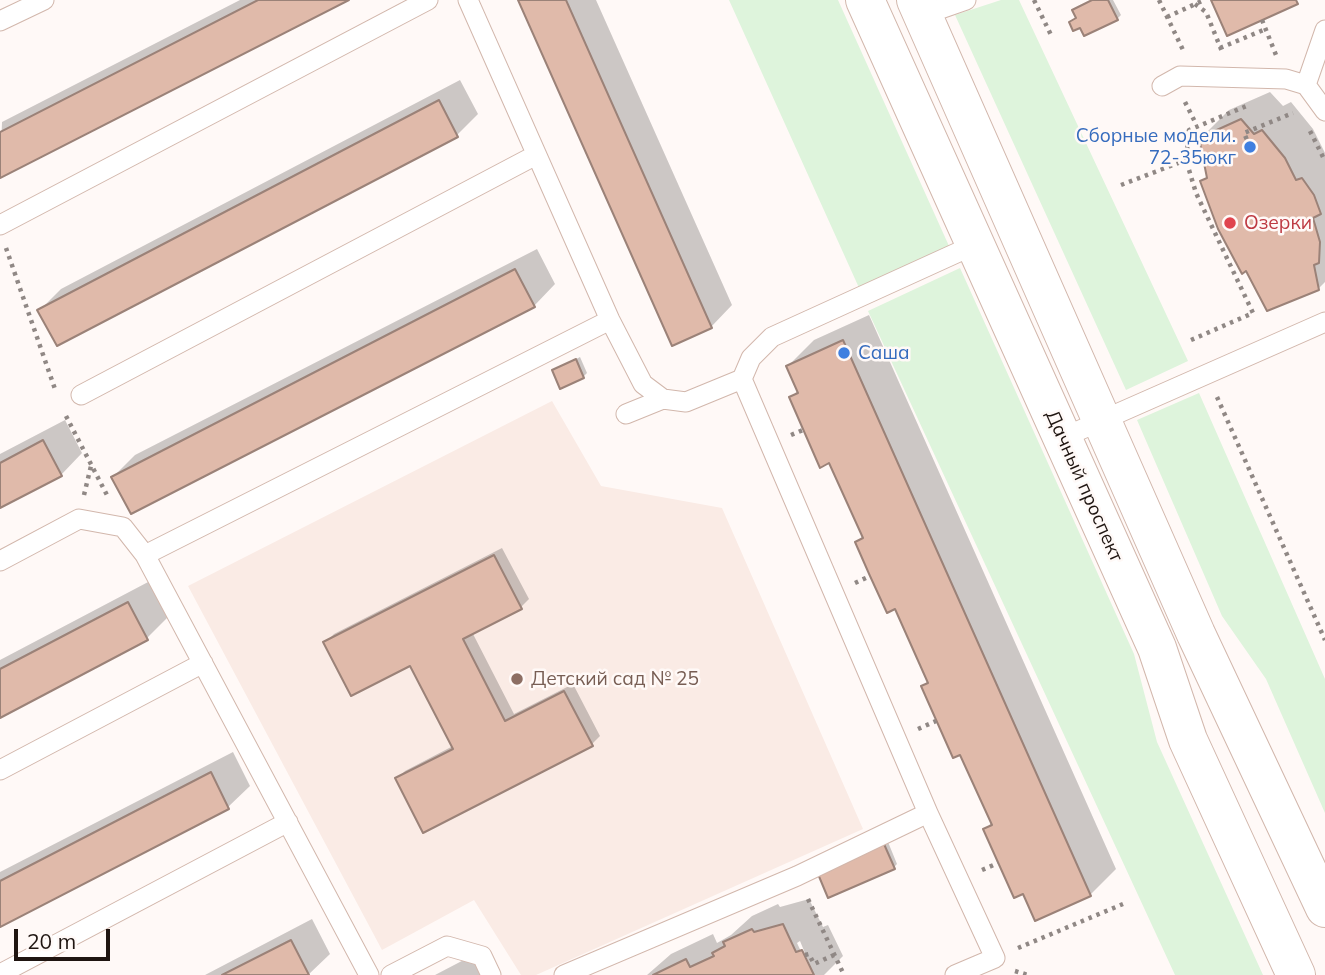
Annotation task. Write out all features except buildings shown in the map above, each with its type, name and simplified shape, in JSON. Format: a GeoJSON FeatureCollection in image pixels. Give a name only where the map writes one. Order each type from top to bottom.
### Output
{"type":"FeatureCollection","features":[{"type":"Feature","properties":{"kind":"main road","name":"Дачный проспект"},"geometry":{"type":"LineString","coordinates":[[865,0],[1157,648],[1188,740],[1296,975]]}},
{"type":"Feature","properties":{"kind":"main road"},"geometry":{"type":"LineString","coordinates":[[920,7],[1196,634],[1325,908]]}},
{"type":"Feature","properties":{"kind":"lane"},"geometry":{"type":"LineString","coordinates":[[0,21],[44,0]]}},
{"type":"Feature","properties":{"kind":"lane"},"geometry":{"type":"LineString","coordinates":[[0,225],[428,0]]}},
{"type":"Feature","properties":{"kind":"lane"},"geometry":{"type":"LineString","coordinates":[[468,0],[610,320],[643,384],[663,399],[686,402],[742,379],[751,358],[772,337],[974,245]]}},
{"type":"Feature","properties":{"kind":"lane"},"geometry":{"type":"LineString","coordinates":[[920,7],[966,0]]}},
{"type":"Feature","properties":{"kind":"lane"},"geometry":{"type":"LineString","coordinates":[[1306,85],[1325,30]]}},
{"type":"Feature","properties":{"kind":"lane"},"geometry":{"type":"LineString","coordinates":[[1161,86],[1180,76],[1286,79],[1306,85],[1325,111]]}},
{"type":"Feature","properties":{"kind":"lane"},"geometry":{"type":"LineString","coordinates":[[81,395],[536,155]]}},
{"type":"Feature","properties":{"kind":"lane"},"geometry":{"type":"LineString","coordinates":[[145,555],[610,320]]}},
{"type":"Feature","properties":{"kind":"lane"},"geometry":{"type":"LineString","coordinates":[[1062,438],[1325,322]]}},
{"type":"Feature","properties":{"kind":"lane"},"geometry":{"type":"LineString","coordinates":[[742,379],[928,813],[995,958],[955,975]]}},
{"type":"Feature","properties":{"kind":"lane"},"geometry":{"type":"LineString","coordinates":[[626,414],[663,399]]}},
{"type":"Feature","properties":{"kind":"lane"},"geometry":{"type":"LineString","coordinates":[[0,561],[79,519],[123,527],[145,555],[369,975]]}},
{"type":"Feature","properties":{"kind":"lane"},"geometry":{"type":"LineString","coordinates":[[0,770],[203,663]]}},
{"type":"Feature","properties":{"kind":"lane"},"geometry":{"type":"LineString","coordinates":[[564,975],[797,876],[928,813]]}},
{"type":"Feature","properties":{"kind":"lane"},"geometry":{"type":"LineString","coordinates":[[0,974],[288,822]]}},
{"type":"Feature","properties":{"kind":"lane"},"geometry":{"type":"LineString","coordinates":[[391,975],[447,946],[482,956],[491,975]]}},
{"type":"Feature","properties":{"kind":"path"},"geometry":{"type":"LineString","coordinates":[[1034,0],[1051,35]]}},
{"type":"Feature","properties":{"kind":"path"},"geometry":{"type":"LineString","coordinates":[[1159,0],[1196,78]]}},
{"type":"Feature","properties":{"kind":"path"},"geometry":{"type":"LineString","coordinates":[[1167,17],[1204,0]]}},
{"type":"Feature","properties":{"kind":"path"},"geometry":{"type":"LineString","coordinates":[[1195,4],[1206,12],[1233,78]]}},
{"type":"Feature","properties":{"kind":"path"},"geometry":{"type":"LineString","coordinates":[[1262,20],[1286,79]]}},
{"type":"Feature","properties":{"kind":"path"},"geometry":{"type":"LineString","coordinates":[[1220,48],[1266,29]]}},
{"type":"Feature","properties":{"kind":"path"},"geometry":{"type":"LineString","coordinates":[[1191,340],[1253,313],[1216,230],[1196,193],[1186,160],[1189,130],[1196,124],[1306,85]]}},
{"type":"Feature","properties":{"kind":"path"},"geometry":{"type":"LineString","coordinates":[[1250,147],[1244,133],[1293,113]]}},
{"type":"Feature","properties":{"kind":"path"},"geometry":{"type":"LineString","coordinates":[[1121,185],[1186,160]]}},
{"type":"Feature","properties":{"kind":"path"},"geometry":{"type":"LineString","coordinates":[[1207,374],[1325,640]]}},
{"type":"Feature","properties":{"kind":"path"},"geometry":{"type":"LineString","coordinates":[[797,876],[844,975]]}},
{"type":"Feature","properties":{"kind":"path"},"geometry":{"type":"LineString","coordinates":[[995,958],[1123,904]]}},
{"type":"Feature","properties":{"kind":"path"},"geometry":{"type":"LineString","coordinates":[[805,956],[809,954],[814,964],[834,955]]}},
{"type":"Feature","properties":{"kind":"shaded area","name":"Детский сад № 25"},"geometry":{"type":"Polygon","coordinates":[[[552,401],[601,486],[722,508],[863,829],[536,975],[521,975],[474,900],[382,950],[188,586],[552,401]]]}},
{"type":"Feature","properties":{"kind":"green space"},"geometry":{"type":"Polygon","coordinates":[[[729,0],[838,0],[949,246],[860,290],[729,0]]]}},
{"type":"Feature","properties":{"kind":"green space"},"geometry":{"type":"Polygon","coordinates":[[[1001,0],[1019,0],[1188,361],[1126,390],[955,15],[1001,0]]]}},
{"type":"Feature","properties":{"kind":"green space"},"geometry":{"type":"Polygon","coordinates":[[[960,268],[1134,654],[1157,742],[1263,975],[1175,975],[868,311],[960,268]]]}},
{"type":"Feature","properties":{"kind":"green space"},"geometry":{"type":"Polygon","coordinates":[[[1199,393],[1325,679],[1325,813],[1266,679],[1222,616],[1137,420],[1199,393]]]}},
{"type":"Feature","properties":{"kind":"place","name":"Сборные модели. 72-35юкг"},"geometry":{"type":"Point","coordinates":[1250,147]}},
{"type":"Feature","properties":{"kind":"place","name":"Озерки"},"geometry":{"type":"Point","coordinates":[1230,223]}},
{"type":"Feature","properties":{"kind":"place","name":"Саша"},"geometry":{"type":"Point","coordinates":[844,353]}},
{"type":"Feature","properties":{"kind":"place","name":"Детский сад № 25"},"geometry":{"type":"Point","coordinates":[517,679]}}]}
